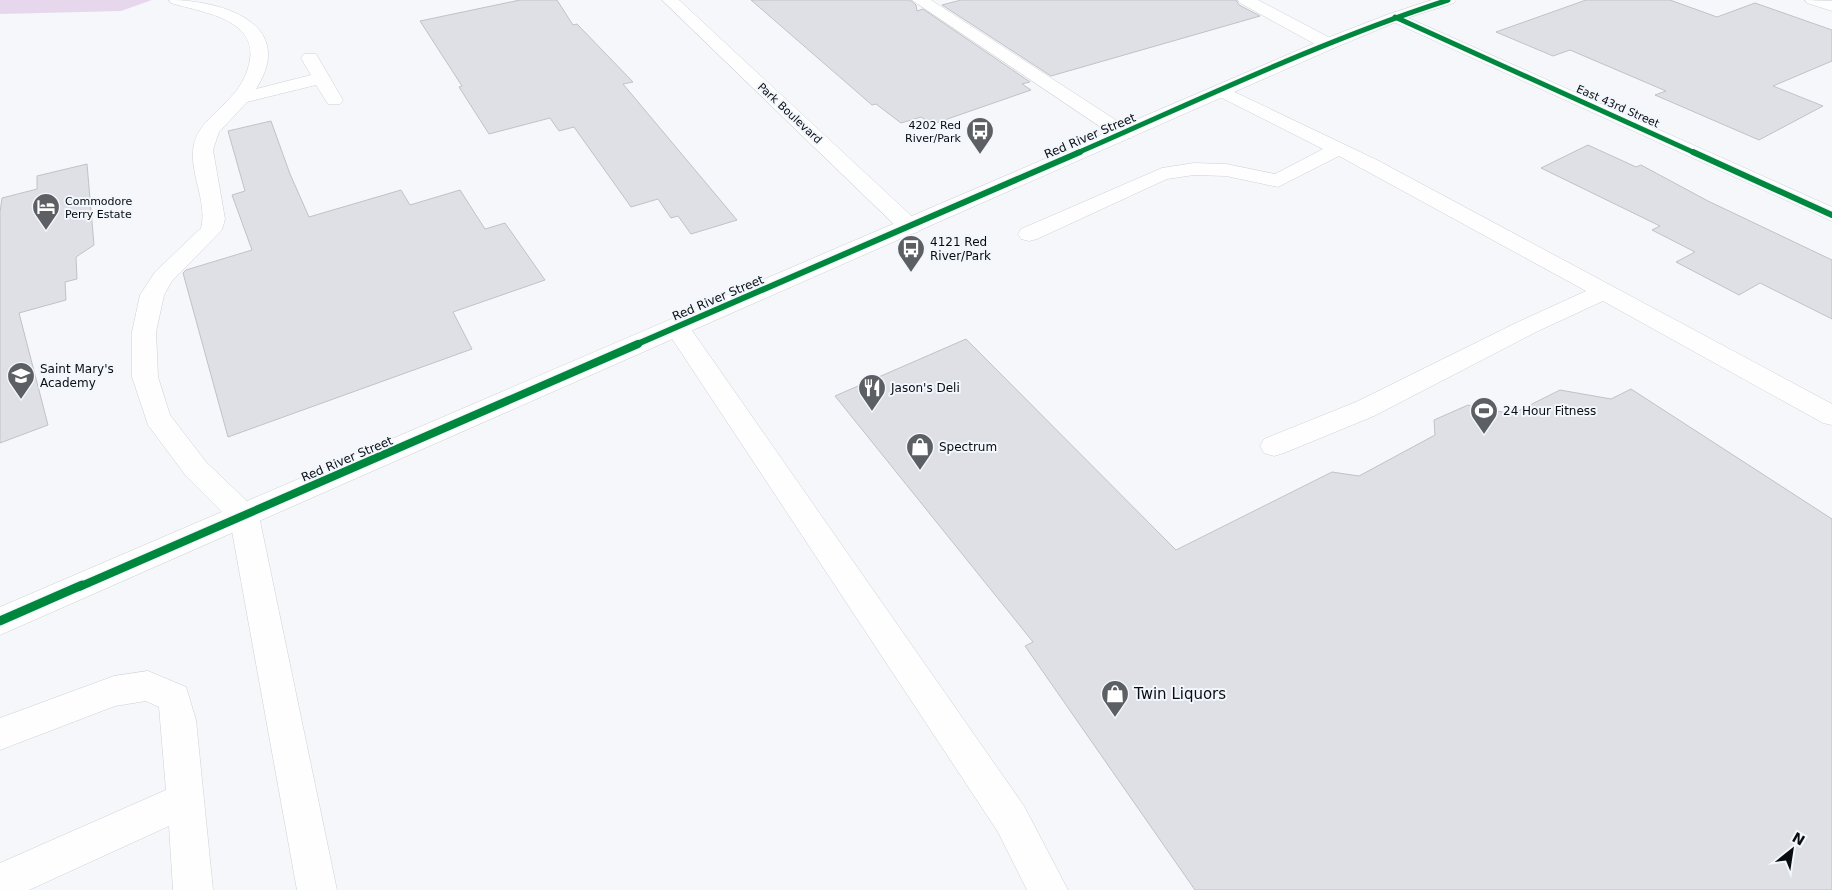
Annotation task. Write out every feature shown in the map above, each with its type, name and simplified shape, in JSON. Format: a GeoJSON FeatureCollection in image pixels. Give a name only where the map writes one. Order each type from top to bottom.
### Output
{"type":"FeatureCollection","features":[{"type":"Feature","properties":{"kind":"main road"},"geometry":{"type":"LineString","coordinates":[[177,0],[245,25],[256,35],[260,58],[251,84],[212,127],[203,145],[214,219],[211,230],[162,277],[152,296],[144,332],[145,377],[157,418],[196,469],[244,516],[317,890]]}},
{"type":"Feature","properties":{"kind":"main road","name":"Park Boulevard"},"geometry":{"type":"LineString","coordinates":[[670,0],[910,227]]}},
{"type":"Feature","properties":{"kind":"main road"},"geometry":{"type":"LineString","coordinates":[[920,0],[1124,134]]}},
{"type":"Feature","properties":{"kind":"main road"},"geometry":{"type":"LineString","coordinates":[[1246,0],[1328,44]]}},
{"type":"Feature","properties":{"kind":"main road","name":"Red River Street"},"geometry":{"type":"LineString","coordinates":[[0,621],[1328,44],[1448,0]]}},
{"type":"Feature","properties":{"kind":"main road"},"geometry":{"type":"LineString","coordinates":[[1813,0],[1832,6]]}},
{"type":"Feature","properties":{"kind":"main road","name":"East 43rd Street"},"geometry":{"type":"LineString","coordinates":[[1395,18],[1832,215]]}},
{"type":"Feature","properties":{"kind":"main road"},"geometry":{"type":"LineString","coordinates":[[310,58],[334,100]]}},
{"type":"Feature","properties":{"kind":"main road"},"geometry":{"type":"LineString","coordinates":[[240,98],[322,78]]}},
{"type":"Feature","properties":{"kind":"main road"},"geometry":{"type":"LineString","coordinates":[[1222,90],[1338,148],[1832,416]]}},
{"type":"Feature","properties":{"kind":"main road"},"geometry":{"type":"LineString","coordinates":[[1029,234],[1162,174],[1194,169],[1226,170],[1278,180],[1338,148]]}},
{"type":"Feature","properties":{"kind":"main road"},"geometry":{"type":"LineString","coordinates":[[1274,446],[1365,409],[1527,327],[1604,292]]}},
{"type":"Feature","properties":{"kind":"main road"},"geometry":{"type":"LineString","coordinates":[[677,328],[1011,819],[1048,890]]}},
{"type":"Feature","properties":{"kind":"main road"},"geometry":{"type":"LineString","coordinates":[[0,734],[114,691],[148,686],[174,698],[179,720],[193,890]]}},
{"type":"Feature","properties":{"kind":"main road"},"geometry":{"type":"LineString","coordinates":[[0,883],[186,800]]}},
{"type":"Feature","properties":{"kind":"shaded area"},"geometry":{"type":"Polygon","coordinates":[[[0,0],[152,0],[121,11],[0,14],[0,0]]]}},
{"type":"Feature","properties":{"kind":"building"},"geometry":{"type":"Polygon","coordinates":[[[520,0],[557,0],[573,25],[577,24],[633,82],[623,84],[737,220],[691,234],[678,216],[671,218],[658,199],[631,207],[574,127],[559,131],[550,118],[489,134],[459,87],[462,86],[420,21],[520,0]]]}},
{"type":"Feature","properties":{"kind":"building"},"geometry":{"type":"Polygon","coordinates":[[[751,0],[910,0],[916,5],[917,11],[923,9],[1030,82],[1022,84],[1031,90],[936,123],[932,119],[927,121],[921,117],[901,123],[876,104],[872,105],[751,0]]]}},
{"type":"Feature","properties":{"kind":"building"},"geometry":{"type":"Polygon","coordinates":[[[961,0],[1236,0],[1239,5],[1260,16],[1051,76],[942,5],[961,0]]]}},
{"type":"Feature","properties":{"kind":"building"},"geometry":{"type":"Polygon","coordinates":[[[1586,0],[1670,0],[1717,17],[1755,3],[1832,30],[1832,61],[1773,86],[1823,106],[1759,140],[1655,95],[1666,91],[1570,50],[1553,56],[1496,32],[1586,0]]]}},
{"type":"Feature","properties":{"kind":"building"},"geometry":{"type":"Polygon","coordinates":[[[271,121],[290,174],[309,217],[401,190],[410,205],[460,190],[485,229],[505,223],[545,280],[453,312],[472,349],[228,437],[183,273],[186,270],[252,250],[232,195],[245,191],[228,131],[271,121]]]}},
{"type":"Feature","properties":{"kind":"building"},"geometry":{"type":"Polygon","coordinates":[[[1588,145],[1636,167],[1641,165],[1708,201],[1832,260],[1832,319],[1760,283],[1739,295],[1676,262],[1695,252],[1652,230],[1660,226],[1541,168],[1588,145]]]}},
{"type":"Feature","properties":{"kind":"building","name":"Commodore Perry Estate"},"geometry":{"type":"Polygon","coordinates":[[[87,164],[94,245],[76,257],[77,279],[65,282],[66,300],[19,313],[48,425],[0,443],[0,212],[2,198],[37,189],[37,176],[87,164]]]}},
{"type":"Feature","properties":{"kind":"building"},"geometry":{"type":"Polygon","coordinates":[[[966,339],[1176,550],[1332,472],[1359,476],[1435,435],[1434,420],[1468,405],[1512,414],[1560,390],[1611,399],[1631,389],[1832,519],[1832,890],[1195,890],[1025,646],[1033,642],[835,396],[966,339]]]}},
{"type":"Feature","properties":{"kind":"cycle path"},"geometry":{"type":"LineString","coordinates":[[0,621],[1328,44],[1395,17],[1448,0]]}},
{"type":"Feature","properties":{"kind":"cycle path"},"geometry":{"type":"LineString","coordinates":[[1395,17],[1832,215]]}},
{"type":"Feature","properties":{"kind":"place","name":"4202 Red River/Park"},"geometry":{"type":"Point","coordinates":[980,155]}},
{"type":"Feature","properties":{"kind":"place","name":"Commodore Perry Estate"},"geometry":{"type":"Point","coordinates":[46,231]}},
{"type":"Feature","properties":{"kind":"place","name":"4121 Red River/Park"},"geometry":{"type":"Point","coordinates":[911,273]}},
{"type":"Feature","properties":{"kind":"place","name":"Saint Mary's Academy"},"geometry":{"type":"Point","coordinates":[21,400]}},
{"type":"Feature","properties":{"kind":"place","name":"Jason's Deli"},"geometry":{"type":"Point","coordinates":[872,412]}},
{"type":"Feature","properties":{"kind":"place","name":"24 Hour Fitness"},"geometry":{"type":"Point","coordinates":[1484,435]}},
{"type":"Feature","properties":{"kind":"place","name":"Spectrum"},"geometry":{"type":"Point","coordinates":[920,471]}},
{"type":"Feature","properties":{"kind":"place","name":"Twin Liquors"},"geometry":{"type":"Point","coordinates":[1115,718]}}]}
